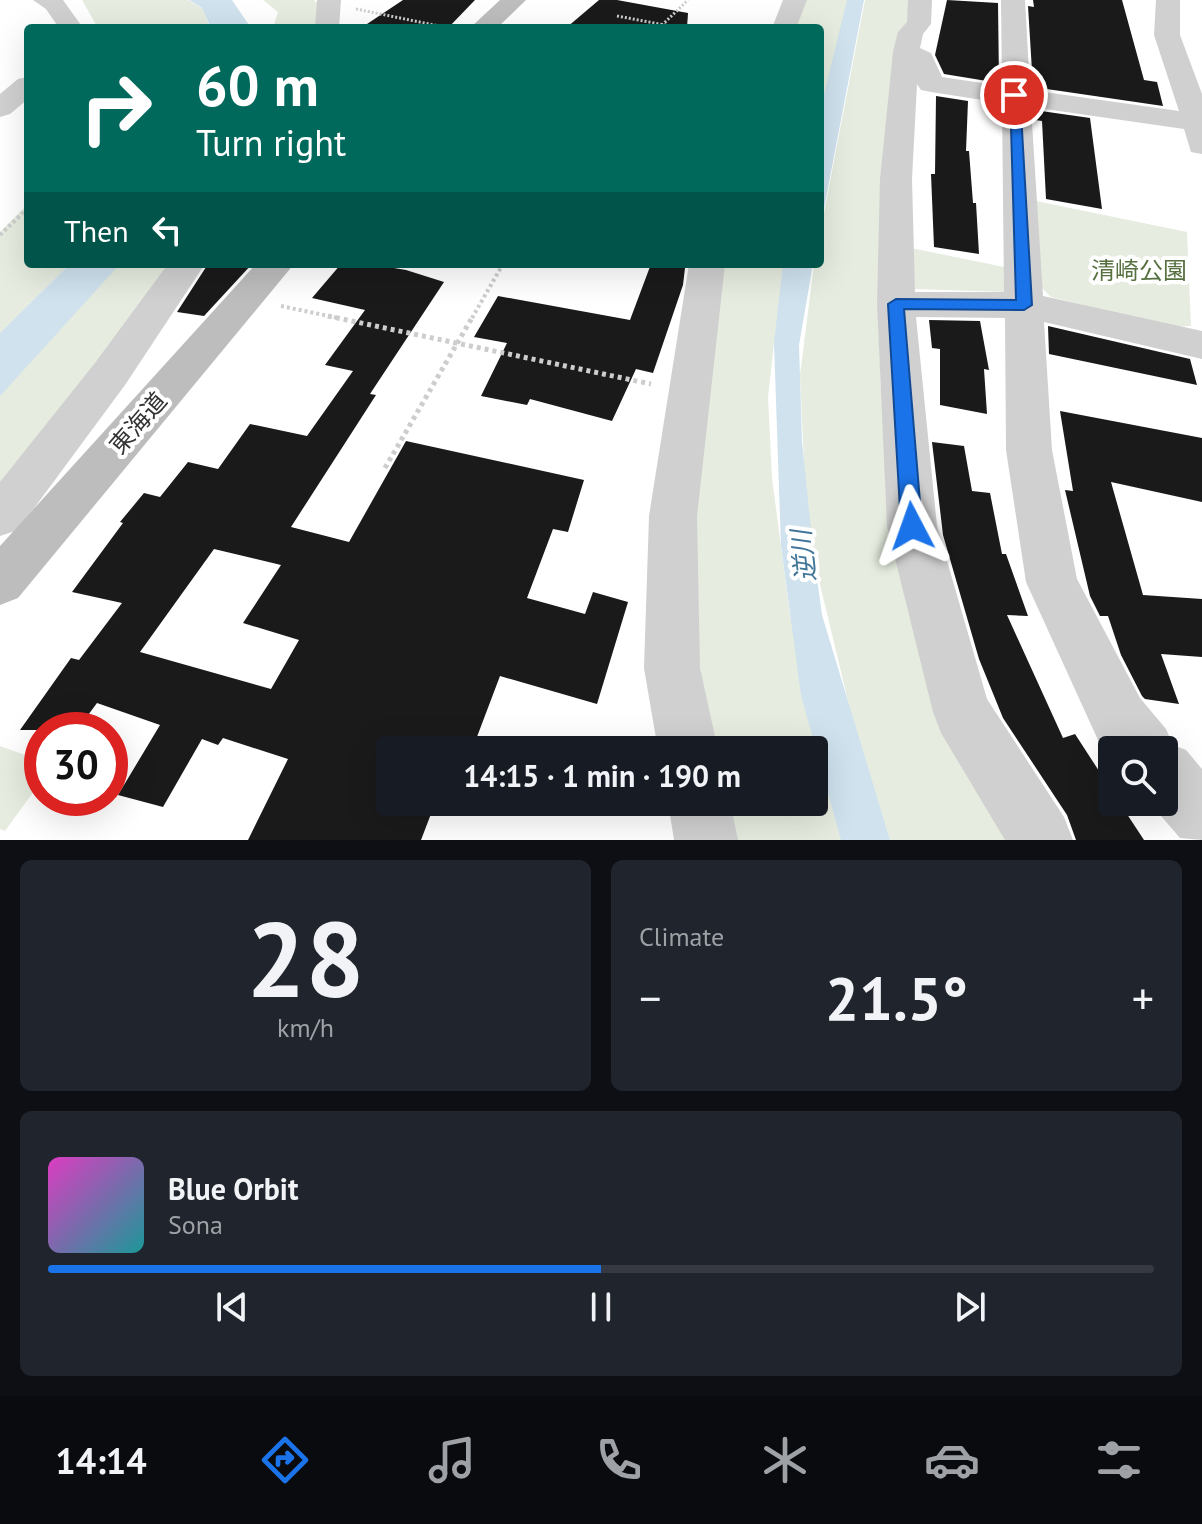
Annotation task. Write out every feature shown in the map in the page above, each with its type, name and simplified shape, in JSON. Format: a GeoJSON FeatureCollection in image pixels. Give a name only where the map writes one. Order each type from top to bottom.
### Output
{"type":"FeatureCollection","features":[{"type":"Feature","properties":{"kind":"main road"},"geometry":{"type":"LineString","coordinates":[[487,24],[514,0]]}},
{"type":"Feature","properties":{"kind":"main road","name":"東海道"},"geometry":{"type":"LineString","coordinates":[[0,582],[274,284]]}},
{"type":"Feature","properties":{"kind":"street"},"geometry":{"type":"LineString","coordinates":[[45,0],[54,4],[68,24]]}},
{"type":"Feature","properties":{"kind":"street"},"geometry":{"type":"LineString","coordinates":[[786,24],[795,0]]}},
{"type":"Feature","properties":{"kind":"street"},"geometry":{"type":"LineString","coordinates":[[920,0],[919,24],[911,32],[906,52],[896,179],[896,304],[912,526],[962,712],[1041,840]]}},
{"type":"Feature","properties":{"kind":"street"},"geometry":{"type":"LineString","coordinates":[[1013,0],[1029,450],[1052,582],[1119,719],[1133,736]]}},
{"type":"Feature","properties":{"kind":"street"},"geometry":{"type":"LineString","coordinates":[[906,52],[922,59],[931,84],[1014,95],[1200,135],[1168,0]]}},
{"type":"Feature","properties":{"kind":"street"},"geometry":{"type":"LineString","coordinates":[[327,24],[329,1]]}},
{"type":"Feature","properties":{"kind":"street"},"geometry":{"type":"LineString","coordinates":[[0,108],[24,88]]}},
{"type":"Feature","properties":{"kind":"street"},"geometry":{"type":"LineString","coordinates":[[1,516],[110,374],[184,268]]}},
{"type":"Feature","properties":{"kind":"street"},"geometry":{"type":"LineString","coordinates":[[685,736],[672,668],[673,516],[706,268]]}},
{"type":"Feature","properties":{"kind":"street"},"geometry":{"type":"LineString","coordinates":[[896,304],[1024,305],[1202,345]]}},
{"type":"Feature","properties":{"kind":"street"},"geometry":{"type":"LineString","coordinates":[[1178,788],[1202,816]]}},
{"type":"Feature","properties":{"kind":"street"},"geometry":{"type":"LineString","coordinates":[[702,816],[706,840]]}},
{"type":"Feature","properties":{"kind":"path"},"geometry":{"type":"LineString","coordinates":[[663,24],[688,0]]}},
{"type":"Feature","properties":{"kind":"path"},"geometry":{"type":"LineString","coordinates":[[329,1],[420,24]]}},
{"type":"Feature","properties":{"kind":"path"},"geometry":{"type":"LineString","coordinates":[[617,16],[652,24]]}},
{"type":"Feature","properties":{"kind":"path"},"geometry":{"type":"LineString","coordinates":[[0,235],[24,212]]}},
{"type":"Feature","properties":{"kind":"path"},"geometry":{"type":"LineString","coordinates":[[385,468],[501,268]]}},
{"type":"Feature","properties":{"kind":"path"},"geometry":{"type":"LineString","coordinates":[[274,284],[458,344],[664,386]]}},
{"type":"Feature","properties":{"kind":"green space"},"geometry":{"type":"Polygon","coordinates":[[[82,0],[188,0],[203,9],[209,24],[96,24],[82,0]]]}},
{"type":"Feature","properties":{"kind":"green space"},"geometry":{"type":"Polygon","coordinates":[[[263,0],[314,0],[317,3],[316,24],[274,24],[278,12],[263,0]]]}},
{"type":"Feature","properties":{"kind":"green space"},"geometry":{"type":"Polygon","coordinates":[[[804,0],[848,0],[824,105],[824,24],[796,24],[804,0]]]}},
{"type":"Feature","properties":{"kind":"green space"},"geometry":{"type":"Polygon","coordinates":[[[865,0],[913,0],[878,314],[881,395],[901,527],[1028,840],[890,840],[853,722],[807,530],[800,375],[813,268],[824,268],[824,213],[865,0]]]}},
{"type":"Feature","properties":{"kind":"green space","name":"清崎公園"},"geometry":{"type":"Polygon","coordinates":[[[1036,201],[1187,232],[1191,326],[1171,327],[1051,297],[1040,286],[1036,201]]]}},
{"type":"Feature","properties":{"kind":"green space"},"geometry":{"type":"Polygon","coordinates":[[[24,208],[24,268],[66,268],[0,333],[0,232],[24,208]]]}},
{"type":"Feature","properties":{"kind":"green space"},"geometry":{"type":"Polygon","coordinates":[[[911,248],[1004,267],[1005,292],[915,289],[911,248]]]}},
{"type":"Feature","properties":{"kind":"green space"},"geometry":{"type":"Polygon","coordinates":[[[114,268],[174,268],[0,491],[0,394],[114,268]]]}},
{"type":"Feature","properties":{"kind":"green space"},"geometry":{"type":"Polygon","coordinates":[[[710,268],[790,268],[774,343],[768,397],[772,478],[790,615],[821,736],[685,736],[672,668],[710,268]]]}},
{"type":"Feature","properties":{"kind":"green space"},"geometry":{"type":"Polygon","coordinates":[[[0,746],[24,755],[24,805],[5,831],[0,829],[0,746]]]}},
{"type":"Feature","properties":{"kind":"green space"},"geometry":{"type":"Polygon","coordinates":[[[828,762],[848,840],[706,840],[702,816],[828,816],[828,762]]]}},
{"type":"Feature","properties":{"kind":"water"},"geometry":{"type":"Polygon","coordinates":[[[189,0],[232,0],[248,24],[209,24],[202,8],[189,0]]]}},
{"type":"Feature","properties":{"kind":"water"},"geometry":{"type":"Polygon","coordinates":[[[847,0],[864,0],[824,208],[824,95],[847,0]]]}},
{"type":"Feature","properties":{"kind":"water"},"geometry":{"type":"Polygon","coordinates":[[[66,268],[116,268],[0,396],[0,333],[66,268]]]}},
{"type":"Feature","properties":{"kind":"water","name":"逆川"},"geometry":{"type":"Polygon","coordinates":[[[783,268],[812,268],[799,345],[802,441],[813,549],[822,615],[890,840],[841,840],[828,793],[828,736],[812,736],[801,695],[781,546],[774,343],[783,268]]]}},
{"type":"Feature","properties":{"kind":"building"},"geometry":{"type":"Polygon","coordinates":[[[403,0],[475,0],[452,24],[367,24],[403,0]]]}},
{"type":"Feature","properties":{"kind":"building"},"geometry":{"type":"Polygon","coordinates":[[[599,0],[617,0],[688,13],[687,24],[571,24],[599,0]]]}},
{"type":"Feature","properties":{"kind":"building"},"geometry":{"type":"Polygon","coordinates":[[[947,0],[998,3],[999,83],[944,74],[935,55],[947,0]]]}},
{"type":"Feature","properties":{"kind":"building"},"geometry":{"type":"Polygon","coordinates":[[[1033,0],[1122,0],[1144,80],[1157,82],[1163,106],[1033,87],[1028,6],[1034,7],[1033,0]]]}},
{"type":"Feature","properties":{"kind":"building"},"geometry":{"type":"Polygon","coordinates":[[[936,96],[968,101],[966,151],[969,151],[973,203],[976,203],[979,254],[934,247],[931,174],[935,174],[936,96]]]}},
{"type":"Feature","properties":{"kind":"building"},"geometry":{"type":"Polygon","coordinates":[[[1034,110],[1090,118],[1102,209],[1046,199],[1042,121],[1035,120],[1034,110]]]}},
{"type":"Feature","properties":{"kind":"building"},"geometry":{"type":"Polygon","coordinates":[[[205,268],[248,268],[204,316],[177,312],[205,268]]]}},
{"type":"Feature","properties":{"kind":"building"},"geometry":{"type":"Polygon","coordinates":[[[338,268],[394,268],[444,282],[370,394],[376,395],[291,527],[349,542],[406,441],[584,480],[568,532],[553,529],[527,598],[585,614],[593,592],[628,602],[597,704],[500,676],[477,736],[376,736],[376,816],[430,816],[421,840],[248,840],[288,759],[223,738],[218,745],[202,739],[163,807],[128,798],[128,778],[160,725],[97,703],[90,712],[33,712],[71,658],[79,660],[122,603],[72,592],[144,493],[160,497],[188,462],[218,469],[250,424],[307,436],[353,371],[325,365],[365,310],[312,298],[338,268]],[[214,549],[140,652],[271,689],[299,640],[243,623],[281,565],[214,549]]]}},
{"type":"Feature","properties":{"kind":"building"},"geometry":{"type":"Polygon","coordinates":[[[650,268],[685,268],[683,285],[653,373],[636,369],[612,421],[530,399],[527,405],[481,396],[507,343],[474,337],[498,296],[630,320],[650,268]]]}},
{"type":"Feature","properties":{"kind":"building"},"geometry":{"type":"Polygon","coordinates":[[[929,320],[980,321],[989,370],[984,369],[987,414],[940,405],[940,349],[932,348],[929,320]]]}},
{"type":"Feature","properties":{"kind":"building"},"geometry":{"type":"Polygon","coordinates":[[[1048,326],[1190,359],[1197,385],[1049,354],[1048,326]]]}},
{"type":"Feature","properties":{"kind":"building"},"geometry":{"type":"Polygon","coordinates":[[[1060,411],[1202,438],[1202,502],[1111,482],[1143,595],[1202,599],[1202,657],[1161,654],[1179,704],[1142,696],[1121,655],[1108,616],[1100,616],[1090,596],[1065,490],[1073,491],[1060,411]]]}},
{"type":"Feature","properties":{"kind":"building"},"geometry":{"type":"Polygon","coordinates":[[[932,442],[964,446],[972,491],[990,493],[1002,554],[1006,554],[1028,616],[1007,615],[1063,738],[1075,734],[1098,769],[1098,816],[1128,816],[1144,840],[1076,840],[1067,815],[1003,718],[979,659],[943,535],[932,442]]]}},
{"type":"Feature","properties":{"kind":"route"},"geometry":{"type":"LineString","coordinates":[[912,526],[896,304],[1024,305],[1014,95]]}}]}
